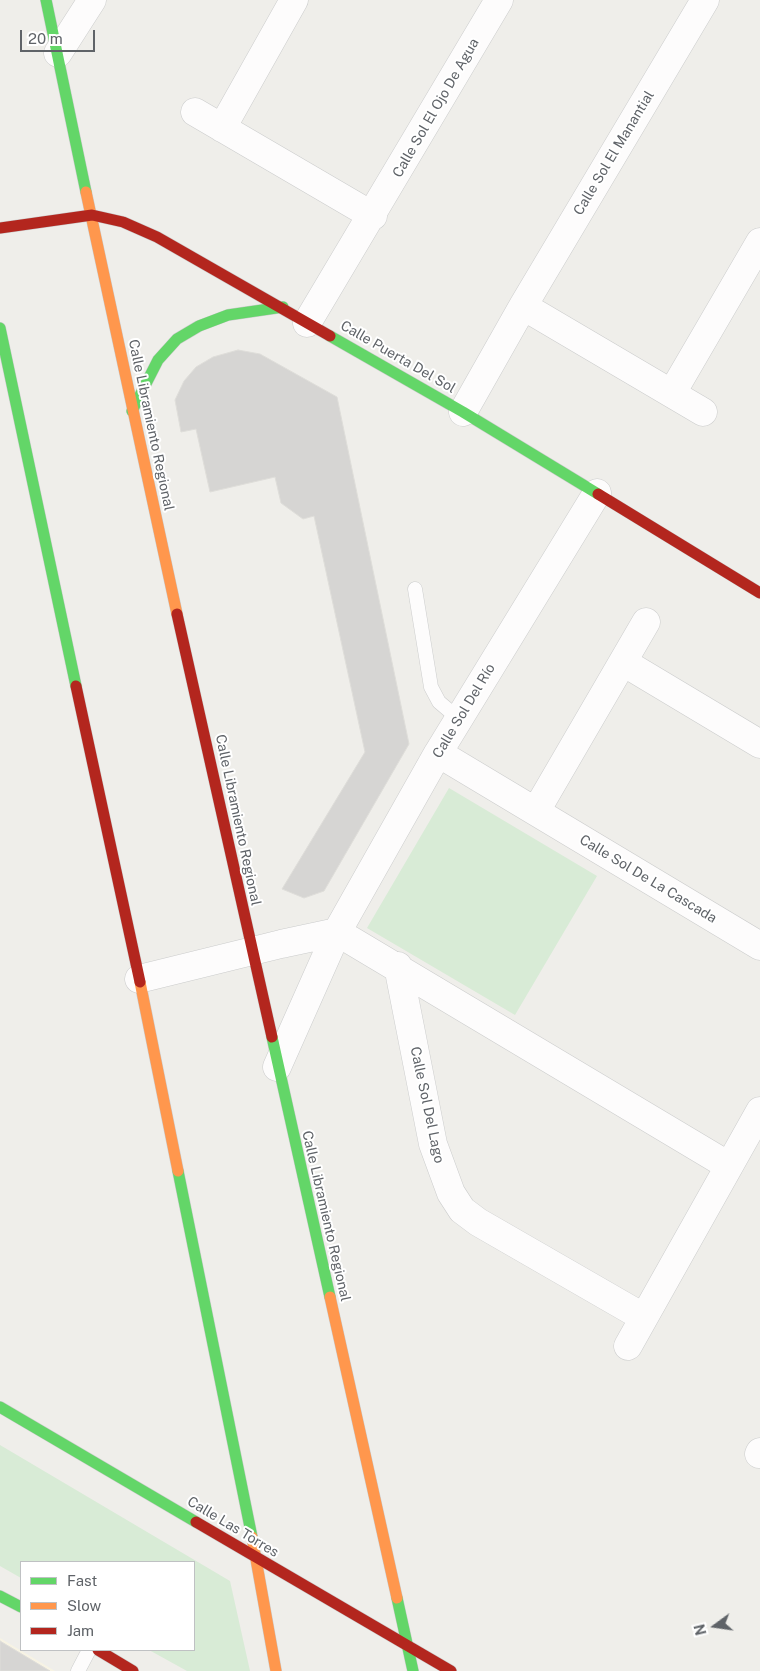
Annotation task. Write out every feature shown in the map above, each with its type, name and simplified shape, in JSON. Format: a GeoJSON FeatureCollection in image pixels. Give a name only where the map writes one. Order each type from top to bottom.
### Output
{"type":"FeatureCollection","features":[{"type":"Feature","properties":{"kind":"street","name":"Calle Libramiento Regional"},"geometry":{"type":"LineString","coordinates":[[46,0],[132,411],[413,1671]]}},
{"type":"Feature","properties":{"kind":"street"},"geometry":{"type":"LineString","coordinates":[[58,53],[92,0]]}},
{"type":"Feature","properties":{"kind":"street"},"geometry":{"type":"LineString","coordinates":[[222,128],[294,0]]}},
{"type":"Feature","properties":{"kind":"street","name":"Calle Sol El Ojo De Agua"},"geometry":{"type":"LineString","coordinates":[[308,322],[373,216],[499,0]]}},
{"type":"Feature","properties":{"kind":"street","name":"Calle Sol El Manantial"},"geometry":{"type":"LineString","coordinates":[[463,412],[523,306],[705,0]]}},
{"type":"Feature","properties":{"kind":"street"},"geometry":{"type":"LineString","coordinates":[[195,112],[373,216]]}},
{"type":"Feature","properties":{"kind":"street","name":"Calle Puerta Del Sol"},"geometry":{"type":"LineString","coordinates":[[0,228],[92,215],[123,222],[157,237],[283,307],[463,412],[760,593]]}},
{"type":"Feature","properties":{"kind":"street"},"geometry":{"type":"LineString","coordinates":[[672,393],[760,242]]}},
{"type":"Feature","properties":{"kind":"street"},"geometry":{"type":"LineString","coordinates":[[523,306],[703,412]]}},
{"type":"Feature","properties":{"kind":"street"},"geometry":{"type":"LineString","coordinates":[[132,411],[158,360],[177,339],[199,326],[228,315],[283,307]]}},
{"type":"Feature","properties":{"kind":"street"},"geometry":{"type":"LineString","coordinates":[[0,328],[4,371],[139,979],[256,1558],[276,1671]]}},
{"type":"Feature","properties":{"kind":"street","name":"Calle Sol Del Río"},"geometry":{"type":"LineString","coordinates":[[277,1067],[337,932],[438,753],[597,492]]}},
{"type":"Feature","properties":{"kind":"street"},"geometry":{"type":"LineString","coordinates":[[536,811],[646,622]]}},
{"type":"Feature","properties":{"kind":"street"},"geometry":{"type":"LineString","coordinates":[[623,662],[760,744]]}},
{"type":"Feature","properties":{"kind":"street","name":"Calle Sol De La Cascada"},"geometry":{"type":"LineString","coordinates":[[438,753],[760,946]]}},
{"type":"Feature","properties":{"kind":"street"},"geometry":{"type":"LineString","coordinates":[[139,979],[337,932],[398,966],[729,1166]]}},
{"type":"Feature","properties":{"kind":"street","name":"Calle Sol Del Lago"},"geometry":{"type":"LineString","coordinates":[[398,966],[433,1144],[451,1193],[462,1210],[478,1222],[643,1317]]}},
{"type":"Feature","properties":{"kind":"street"},"geometry":{"type":"LineString","coordinates":[[628,1346],[760,1111]]}},
{"type":"Feature","properties":{"kind":"street","name":"Calle Las Torres"},"geometry":{"type":"LineString","coordinates":[[0,1406],[451,1671]]}},
{"type":"Feature","properties":{"kind":"street"},"geometry":{"type":"LineString","coordinates":[[0,1596],[20,1606]]}},
{"type":"Feature","properties":{"kind":"street"},"geometry":{"type":"LineString","coordinates":[[100,1651],[133,1671]]}},
{"type":"Feature","properties":{"kind":"lane"},"geometry":{"type":"LineString","coordinates":[[415,589],[431,686],[439,702],[460,719]]}},
{"type":"Feature","properties":{"kind":"lane"},"geometry":{"type":"LineString","coordinates":[[78,1671],[88,1651]]}},
{"type":"Feature","properties":{"kind":"shaded area"},"geometry":{"type":"Polygon","coordinates":[[[0,1638],[55,1671],[0,1671],[0,1638]]]}},
{"type":"Feature","properties":{"kind":"green space"},"geometry":{"type":"Polygon","coordinates":[[[449,788],[597,876],[515,1015],[367,928],[449,788]]]}},
{"type":"Feature","properties":{"kind":"green space"},"geometry":{"type":"Polygon","coordinates":[[[0,1445],[230,1581],[250,1671],[187,1671],[151,1651],[195,1651],[195,1561],[20,1561],[20,1577],[0,1566],[0,1445]]]}},
{"type":"Feature","properties":{"kind":"building"},"geometry":{"type":"Polygon","coordinates":[[[238,350],[260,354],[337,397],[409,744],[324,891],[304,898],[282,889],[365,752],[314,516],[303,519],[281,503],[275,477],[210,492],[196,429],[181,432],[175,400],[184,381],[196,367],[213,357],[238,350]]]}},
{"type":"Feature","properties":{"kind":"building"},"geometry":{"type":"Polygon","coordinates":[[[0,1641],[50,1671],[0,1671],[0,1641]]]}},
{"type":"Feature","properties":{"kind":"traffic: fast"},"geometry":{"type":"LineString","coordinates":[[46,0],[86,192]]}},
{"type":"Feature","properties":{"kind":"traffic: fast"},"geometry":{"type":"LineString","coordinates":[[132,411],[158,360],[177,339],[199,326],[228,315],[283,307]]}},
{"type":"Feature","properties":{"kind":"traffic: fast"},"geometry":{"type":"LineString","coordinates":[[0,328],[76,686]]}},
{"type":"Feature","properties":{"kind":"traffic: fast"},"geometry":{"type":"LineString","coordinates":[[330,336],[463,412],[598,494]]}},
{"type":"Feature","properties":{"kind":"traffic: fast"},"geometry":{"type":"LineString","coordinates":[[272,1037],[330,1297]]}},
{"type":"Feature","properties":{"kind":"traffic: fast"},"geometry":{"type":"LineString","coordinates":[[178,1171],[252,1537]]}},
{"type":"Feature","properties":{"kind":"traffic: fast"},"geometry":{"type":"LineString","coordinates":[[0,1407],[196,1522]]}},
{"type":"Feature","properties":{"kind":"traffic: fast"},"geometry":{"type":"LineString","coordinates":[[0,1596],[20,1606]]}},
{"type":"Feature","properties":{"kind":"traffic: fast"},"geometry":{"type":"LineString","coordinates":[[397,1598],[413,1671]]}},
{"type":"Feature","properties":{"kind":"traffic: slow"},"geometry":{"type":"LineString","coordinates":[[86,192],[177,614]]}},
{"type":"Feature","properties":{"kind":"traffic: slow"},"geometry":{"type":"LineString","coordinates":[[140,982],[178,1171]]}},
{"type":"Feature","properties":{"kind":"traffic: slow"},"geometry":{"type":"LineString","coordinates":[[330,1297],[397,1598]]}},
{"type":"Feature","properties":{"kind":"traffic: slow"},"geometry":{"type":"LineString","coordinates":[[252,1537],[276,1671]]}},
{"type":"Feature","properties":{"kind":"traffic: jam"},"geometry":{"type":"LineString","coordinates":[[0,228],[92,215],[123,222],[157,237],[330,336]]}},
{"type":"Feature","properties":{"kind":"traffic: jam"},"geometry":{"type":"LineString","coordinates":[[598,494],[760,593]]}},
{"type":"Feature","properties":{"kind":"traffic: jam"},"geometry":{"type":"LineString","coordinates":[[177,614],[272,1037]]}},
{"type":"Feature","properties":{"kind":"traffic: jam"},"geometry":{"type":"LineString","coordinates":[[76,686],[140,982]]}},
{"type":"Feature","properties":{"kind":"traffic: jam"},"geometry":{"type":"LineString","coordinates":[[196,1522],[451,1671]]}},
{"type":"Feature","properties":{"kind":"traffic: jam"},"geometry":{"type":"LineString","coordinates":[[100,1651],[133,1671]]}}]}
